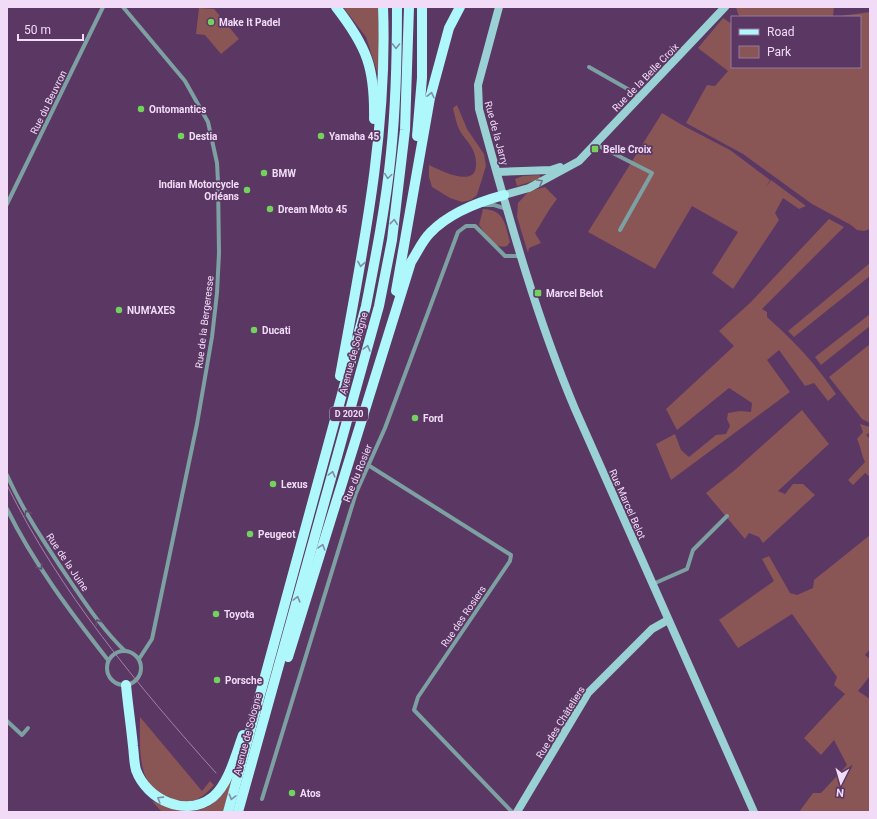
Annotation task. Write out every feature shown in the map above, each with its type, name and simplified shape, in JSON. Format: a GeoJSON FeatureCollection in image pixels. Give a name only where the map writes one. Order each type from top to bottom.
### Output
{"type":"FeatureCollection","features":[{"type":"Feature","properties":{"kind":"main road"},"geometry":{"type":"LineString","coordinates":[[336,7],[350,25],[370,61],[375,90],[372,185]]}},
{"type":"Feature","properties":{"kind":"main road"},"geometry":{"type":"LineString","coordinates":[[328,439],[366,233],[378,146],[383,83],[384,7]]}},
{"type":"Feature","properties":{"kind":"main road","name":"Avenue de Sologne"},"geometry":{"type":"LineString","coordinates":[[228,812],[287,598],[328,439],[366,306],[379,239],[392,147],[396,78],[397,7]]}},
{"type":"Feature","properties":{"kind":"main road","name":"Avenue de Sologne"},"geometry":{"type":"LineString","coordinates":[[239,812],[382,291],[392,240],[405,130],[409,7]]}},
{"type":"Feature","properties":{"kind":"main road"},"geometry":{"type":"LineString","coordinates":[[411,216],[422,78],[422,7]]}},
{"type":"Feature","properties":{"kind":"main road"},"geometry":{"type":"LineString","coordinates":[[373,385],[400,273],[411,216],[422,138],[438,63],[449,28],[460,7]]}},
{"type":"Feature","properties":{"kind":"main road","name":"Rue de la Jarry"},"geometry":{"type":"LineString","coordinates":[[499,7],[477,93],[478,109],[504,195]]}},
{"type":"Feature","properties":{"kind":"main road","name":"Rue de la Belle Croix"},"geometry":{"type":"LineString","coordinates":[[504,195],[529,188],[579,161],[725,7]]}},
{"type":"Feature","properties":{"kind":"main road","name":"Rue de la Belle Croix"},"geometry":{"type":"LineString","coordinates":[[497,172],[551,170],[579,161]]}},
{"type":"Feature","properties":{"kind":"main road"},"geometry":{"type":"LineString","coordinates":[[239,812],[411,262],[429,234],[450,217],[472,206],[504,195]]}},
{"type":"Feature","properties":{"kind":"main road","name":"Rue Marcel Belot"},"geometry":{"type":"LineString","coordinates":[[504,195],[548,343],[572,404],[754,812]]}},
{"type":"Feature","properties":{"kind":"main road"},"geometry":{"type":"LineString","coordinates":[[126,685],[136,769],[142,782],[154,796],[166,803],[184,806],[197,805],[213,797],[231,772],[287,598]]}},
{"type":"Feature","properties":{"kind":"main road","name":"Rue des Châteliers"},"geometry":{"type":"LineString","coordinates":[[516,812],[588,693],[652,629],[668,620]]}},
{"type":"Feature","properties":{"kind":"street","name":"Rue du Beuvron"},"geometry":{"type":"LineString","coordinates":[[7,204],[103,7]]}},
{"type":"Feature","properties":{"kind":"street","name":"Rue de la Bergeresse"},"geometry":{"type":"LineString","coordinates":[[123,7],[185,82],[208,122],[217,163],[218,182],[219,252],[217,294],[206,374],[152,639],[139,659]]}},
{"type":"Feature","properties":{"kind":"street"},"geometry":{"type":"LineString","coordinates":[[589,67],[641,96]]}},
{"type":"Feature","properties":{"kind":"street"},"geometry":{"type":"LineString","coordinates":[[595,144],[652,173],[620,230]]}},
{"type":"Feature","properties":{"kind":"street"},"geometry":{"type":"LineString","coordinates":[[472,206],[494,205],[508,209]]}},
{"type":"Feature","properties":{"kind":"street","name":"Rue du Rosier"},"geometry":{"type":"LineString","coordinates":[[262,799],[356,493],[384,428],[458,232],[466,226],[475,226],[505,256],[521,256]]}},
{"type":"Feature","properties":{"kind":"street","name":"Rue des Rosiers"},"geometry":{"type":"LineString","coordinates":[[368,465],[511,555],[510,561],[418,697],[414,710],[512,812]]}},
{"type":"Feature","properties":{"kind":"street","name":"Rue de la Juine"},"geometry":{"type":"LineString","coordinates":[[7,475],[29,517],[48,548],[103,629],[125,651]]}},
{"type":"Feature","properties":{"kind":"street"},"geometry":{"type":"LineString","coordinates":[[7,510],[24,543],[66,605],[108,660],[107,671],[109,677],[117,684],[126,685],[133,683],[140,675],[142,670],[139,659],[135,654],[125,651],[116,653],[108,660]]}},
{"type":"Feature","properties":{"kind":"street"},"geometry":{"type":"LineString","coordinates":[[653,584],[687,568],[693,550],[727,516]]}},
{"type":"Feature","properties":{"kind":"street"},"geometry":{"type":"LineString","coordinates":[[7,721],[22,735],[28,728]]}},
{"type":"Feature","properties":{"kind":"green space"},"geometry":{"type":"Polygon","coordinates":[[[343,7],[378,7],[380,58],[378,75],[366,37],[343,7]]]}},
{"type":"Feature","properties":{"kind":"green space"},"geometry":{"type":"Polygon","coordinates":[[[736,7],[834,7],[833,16],[740,16],[736,7]]]}},
{"type":"Feature","properties":{"kind":"green space","name":"Make It Padel"},"geometry":{"type":"Polygon","coordinates":[[[199,8],[214,9],[239,39],[221,54],[205,35],[196,34],[199,8]]]}},
{"type":"Feature","properties":{"kind":"green space"},"geometry":{"type":"Polygon","coordinates":[[[870,12],[870,229],[864,231],[857,230],[851,225],[812,204],[743,154],[686,123],[707,85],[715,86],[728,71],[698,48],[723,18],[731,23],[731,68],[861,68],[861,16],[840,16],[870,12]]]}},
{"type":"Feature","properties":{"kind":"green space"},"geometry":{"type":"Polygon","coordinates":[[[457,105],[467,129],[484,154],[486,166],[477,195],[471,200],[462,202],[450,198],[432,187],[429,177],[429,165],[452,175],[461,177],[468,177],[473,174],[476,167],[474,152],[457,124],[453,108],[457,105]]]}},
{"type":"Feature","properties":{"kind":"green space"},"geometry":{"type":"Polygon","coordinates":[[[662,113],[730,150],[770,180],[766,187],[771,180],[806,206],[799,209],[783,198],[775,213],[779,220],[733,289],[712,273],[738,232],[692,206],[655,269],[588,232],[662,113]]]}},
{"type":"Feature","properties":{"kind":"green space"},"geometry":{"type":"Polygon","coordinates":[[[539,175],[541,177],[540,179],[517,186],[515,179],[523,176],[539,175]]]}},
{"type":"Feature","properties":{"kind":"green space"},"geometry":{"type":"Polygon","coordinates":[[[545,187],[557,199],[535,233],[541,243],[529,248],[528,253],[517,217],[518,203],[529,191],[545,187]]]}},
{"type":"Feature","properties":{"kind":"green space"},"geometry":{"type":"Polygon","coordinates":[[[483,209],[496,212],[503,219],[510,242],[507,246],[502,247],[494,243],[479,225],[483,209]]]}},
{"type":"Feature","properties":{"kind":"green space"},"geometry":{"type":"Polygon","coordinates":[[[829,219],[844,227],[762,309],[767,312],[767,317],[796,344],[836,394],[828,401],[814,383],[805,386],[779,350],[767,360],[790,392],[671,480],[656,444],[675,434],[681,450],[689,457],[716,435],[726,434],[730,426],[727,419],[728,413],[740,411],[751,412],[752,403],[729,388],[677,430],[666,409],[734,346],[719,331],[750,303],[829,219]]]}},
{"type":"Feature","properties":{"kind":"green space"},"geometry":{"type":"Polygon","coordinates":[[[870,263],[870,276],[794,337],[788,331],[870,263]]]}},
{"type":"Feature","properties":{"kind":"green space"},"geometry":{"type":"Polygon","coordinates":[[[870,314],[870,326],[821,365],[815,357],[870,314]]]}},
{"type":"Feature","properties":{"kind":"green space"},"geometry":{"type":"Polygon","coordinates":[[[870,344],[870,423],[862,419],[829,377],[870,344]]]}},
{"type":"Feature","properties":{"kind":"green space"},"geometry":{"type":"Polygon","coordinates":[[[802,410],[829,444],[778,491],[785,494],[793,484],[803,484],[815,495],[763,543],[759,537],[749,533],[745,539],[706,493],[736,469],[802,410]]]}},
{"type":"Feature","properties":{"kind":"green space"},"geometry":{"type":"Polygon","coordinates":[[[860,424],[870,427],[870,432],[866,435],[870,439],[870,477],[865,473],[853,485],[848,480],[865,462],[857,439],[863,432],[860,424]]]}},
{"type":"Feature","properties":{"kind":"green space"},"geometry":{"type":"Polygon","coordinates":[[[870,535],[870,649],[865,655],[870,659],[870,676],[858,691],[870,699],[870,812],[799,812],[813,793],[821,793],[847,765],[834,740],[821,755],[804,738],[845,694],[834,685],[837,677],[792,614],[738,648],[719,620],[774,581],[762,559],[769,556],[790,593],[797,595],[813,588],[814,580],[870,535]]]}},
{"type":"Feature","properties":{"kind":"green space"},"geometry":{"type":"Polygon","coordinates":[[[140,717],[202,791],[210,781],[214,785],[203,796],[191,801],[180,801],[165,797],[155,790],[148,781],[143,770],[140,744],[140,717]]]}},
{"type":"Feature","properties":{"kind":"green space"},"geometry":{"type":"Polygon","coordinates":[[[232,779],[223,812],[162,812],[152,801],[185,811],[202,809],[210,806],[217,800],[232,779]]]}},
{"type":"Feature","properties":{"kind":"tram line"},"geometry":{"type":"LineString","coordinates":[[7,485],[28,524],[75,600],[129,672],[216,773]]}},
{"type":"Feature","properties":{"kind":"place","name":"Make It Padel"},"geometry":{"type":"Point","coordinates":[211,22]}},
{"type":"Feature","properties":{"kind":"place","name":"Ontomantics"},"geometry":{"type":"Point","coordinates":[141,109]}},
{"type":"Feature","properties":{"kind":"place","name":"Destia"},"geometry":{"type":"Point","coordinates":[181,136]}},
{"type":"Feature","properties":{"kind":"place","name":"Yamaha 45"},"geometry":{"type":"Point","coordinates":[321,136]}},
{"type":"Feature","properties":{"kind":"place","name":"Belle Croix"},"geometry":{"type":"Point","coordinates":[595,149]}},
{"type":"Feature","properties":{"kind":"place","name":"BMW"},"geometry":{"type":"Point","coordinates":[264,173]}},
{"type":"Feature","properties":{"kind":"place","name":"Indian Motorcycle Orléans"},"geometry":{"type":"Point","coordinates":[247,190]}},
{"type":"Feature","properties":{"kind":"place","name":"Dream Moto 45"},"geometry":{"type":"Point","coordinates":[270,209]}},
{"type":"Feature","properties":{"kind":"place","name":"Marcel Belot"},"geometry":{"type":"Point","coordinates":[538,293]}},
{"type":"Feature","properties":{"kind":"place","name":"NUM'AXES"},"geometry":{"type":"Point","coordinates":[119,310]}},
{"type":"Feature","properties":{"kind":"place","name":"Ducati"},"geometry":{"type":"Point","coordinates":[254,330]}},
{"type":"Feature","properties":{"kind":"place","name":"Ford"},"geometry":{"type":"Point","coordinates":[415,418]}},
{"type":"Feature","properties":{"kind":"place","name":"Lexus"},"geometry":{"type":"Point","coordinates":[273,484]}},
{"type":"Feature","properties":{"kind":"place","name":"Peugeot"},"geometry":{"type":"Point","coordinates":[250,534]}},
{"type":"Feature","properties":{"kind":"place","name":"Toyota"},"geometry":{"type":"Point","coordinates":[216,614]}},
{"type":"Feature","properties":{"kind":"place","name":"Porsche"},"geometry":{"type":"Point","coordinates":[217,680]}},
{"type":"Feature","properties":{"kind":"place","name":"Atos"},"geometry":{"type":"Point","coordinates":[292,793]}}]}
